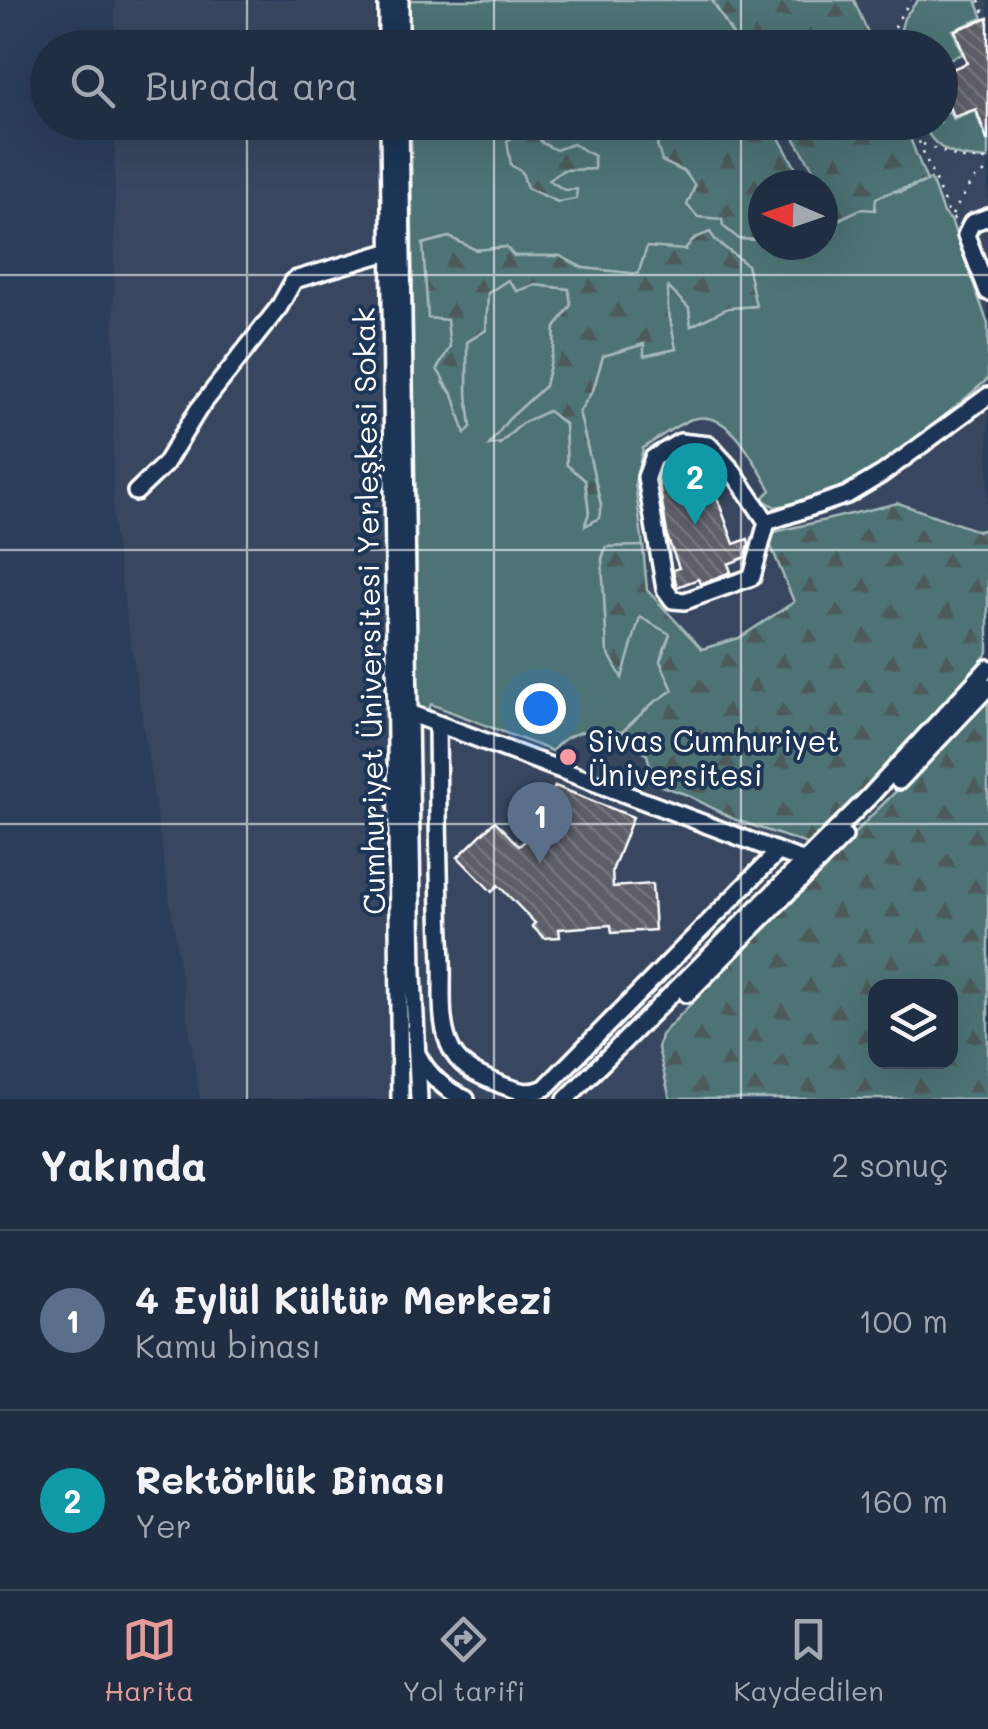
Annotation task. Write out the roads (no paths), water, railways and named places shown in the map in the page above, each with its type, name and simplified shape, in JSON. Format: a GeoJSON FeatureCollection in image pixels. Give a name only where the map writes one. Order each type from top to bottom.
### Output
{"type":"FeatureCollection","features":[{"type":"Feature","properties":{"kind":"street"},"geometry":{"type":"LineString","coordinates":[[386,0],[387,30]]}},
{"type":"Feature","properties":{"kind":"street"},"geometry":{"type":"LineString","coordinates":[[400,0],[400,30]]}},
{"type":"Feature","properties":{"kind":"street","name":"Cumhuriyet Üniversitesi Yerleşkesi Sokak"},"geometry":{"type":"LineString","coordinates":[[389,140],[400,1099]]}},
{"type":"Feature","properties":{"kind":"street","name":"Cumhuriyet Üniversitesi Yerleşkesi Sokak"},"geometry":{"type":"LineString","coordinates":[[400,140],[419,1099]]}},
{"type":"Feature","properties":{"kind":"street"},"geometry":{"type":"LineString","coordinates":[[988,218],[972,223],[966,236],[983,264],[988,292]]}},
{"type":"Feature","properties":{"kind":"street"},"geometry":{"type":"LineString","coordinates":[[136,492],[165,464],[198,410],[279,307],[294,280],[392,251]]}},
{"type":"Feature","properties":{"kind":"street"},"geometry":{"type":"LineString","coordinates":[[767,522],[847,495],[988,396]]}},
{"type":"Feature","properties":{"kind":"street"},"geometry":{"type":"LineString","coordinates":[[680,442],[710,446],[731,468],[767,522],[752,577],[685,601],[674,600],[665,589],[646,477],[652,458],[680,442]]}},
{"type":"Feature","properties":{"kind":"street"},"geometry":{"type":"LineString","coordinates":[[566,1099],[870,797],[988,668]]}},
{"type":"Feature","properties":{"kind":"street"},"geometry":{"type":"LineString","coordinates":[[582,1099],[988,687]]}},
{"type":"Feature","properties":{"kind":"street","name":"Cumhuriyet Üniversitesi Yerleşkesi Sokak"},"geometry":{"type":"LineString","coordinates":[[410,713],[804,861]]}},
{"type":"Feature","properties":{"kind":"street"},"geometry":{"type":"LineString","coordinates":[[437,724],[444,1022],[449,1045],[459,1061],[489,1080],[533,1093],[545,1088],[778,852]]}},
{"type":"Feature","properties":{"kind":"street"},"geometry":{"type":"LineString","coordinates":[[416,1051],[425,1068],[453,1094],[466,1099]]}},
{"type":"Feature","properties":{"kind":"place","name":"Rektörlük Binası"},"geometry":{"type":"Point","coordinates":[695,525]}},
{"type":"Feature","properties":{"kind":"place","name":"Sivas Cumhuriyet Üniversitesi"},"geometry":{"type":"Point","coordinates":[568,757]}},
{"type":"Feature","properties":{"kind":"place","name":"4 Eylül Kültür Merkezi"},"geometry":{"type":"Point","coordinates":[540,864]}}]}
